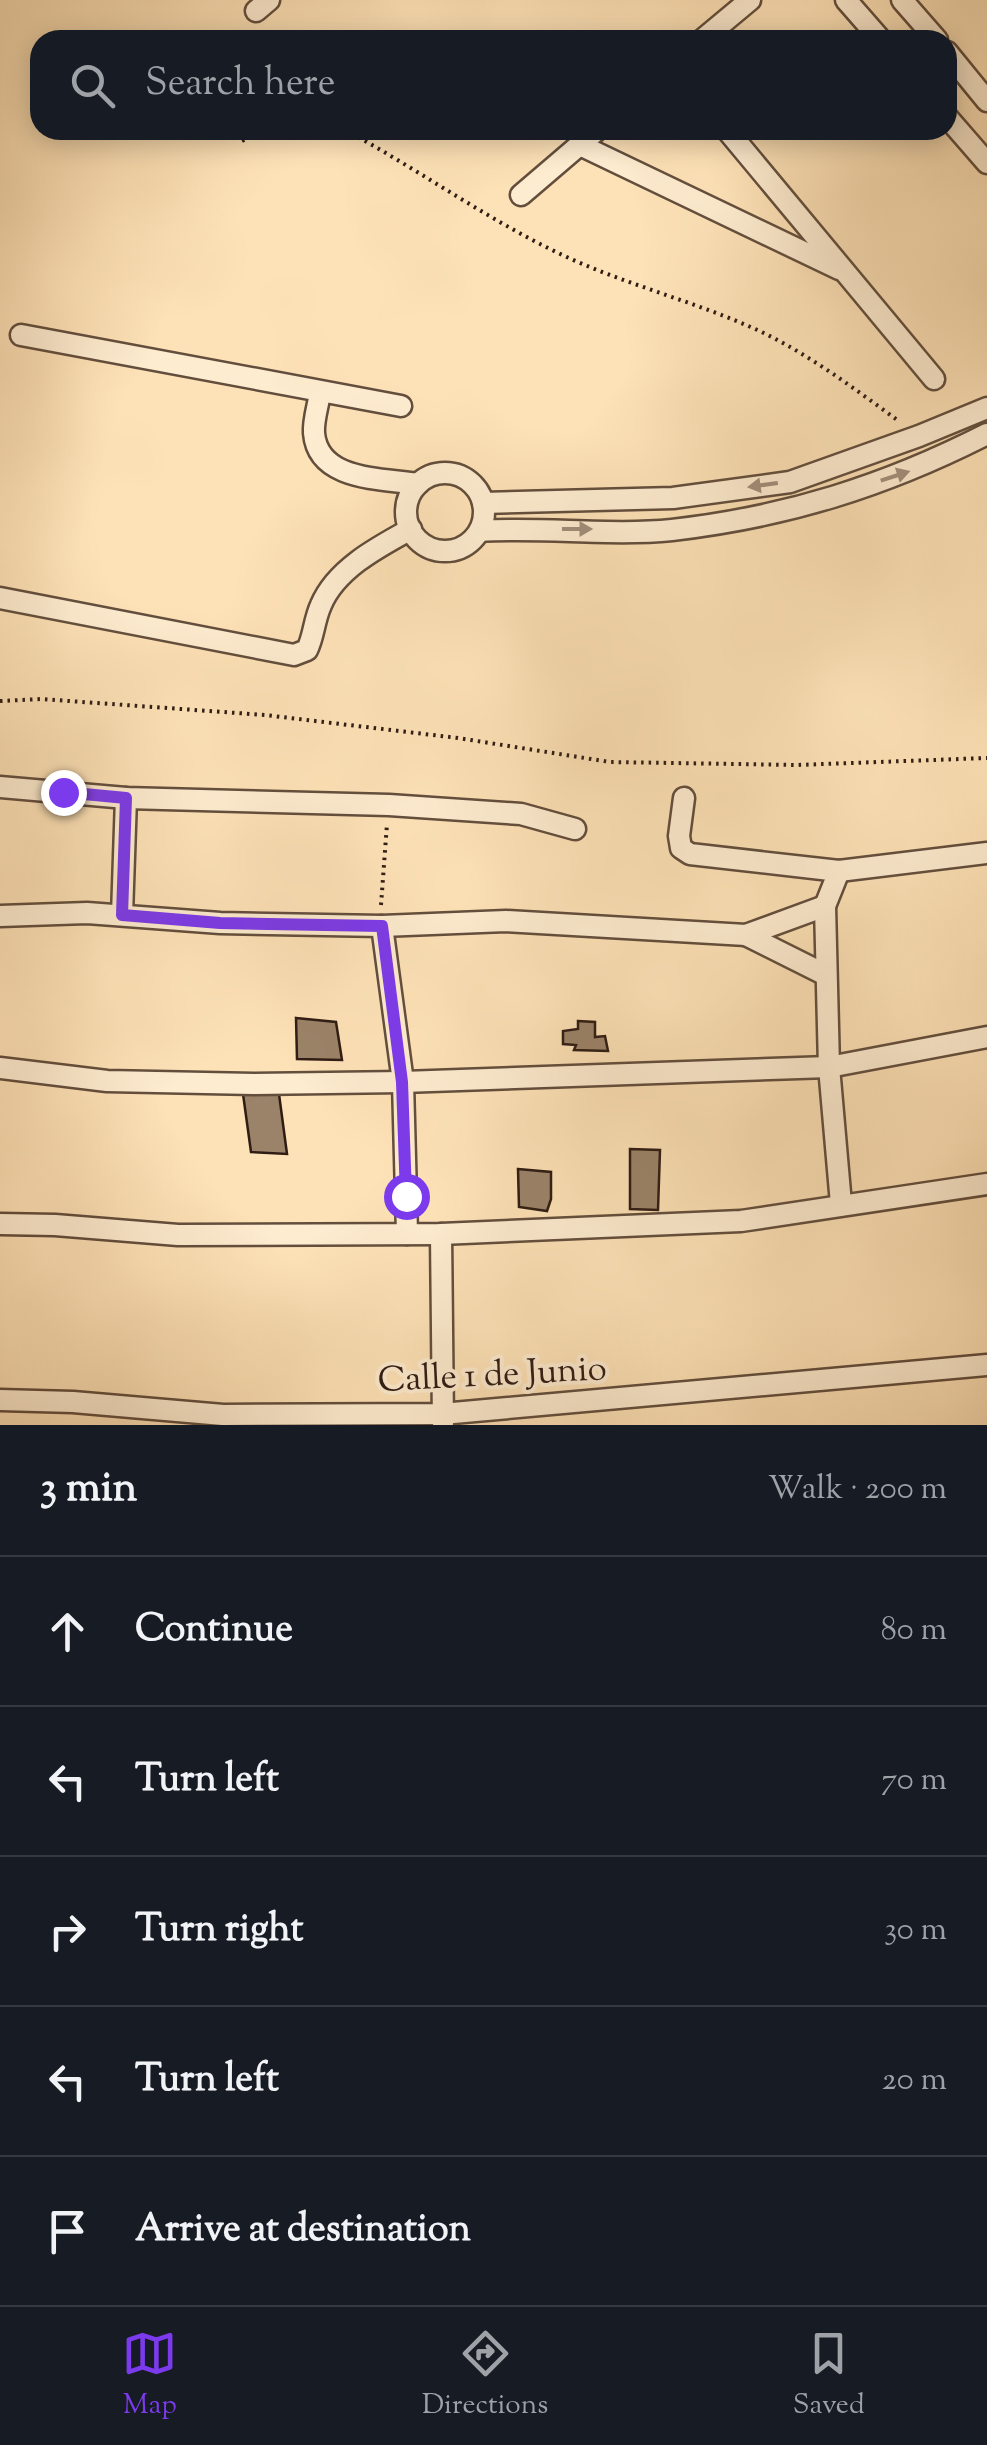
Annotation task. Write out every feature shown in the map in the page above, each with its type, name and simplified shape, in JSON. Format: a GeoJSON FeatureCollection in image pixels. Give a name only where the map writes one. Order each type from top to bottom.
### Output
{"type":"FeatureCollection","features":[{"type":"Feature","properties":{"kind":"street"},"geometry":{"type":"LineString","coordinates":[[714,30],[750,0]]}},
{"type":"Feature","properties":{"kind":"street"},"geometry":{"type":"LineString","coordinates":[[846,0],[872,30]]}},
{"type":"Feature","properties":{"kind":"street"},"geometry":{"type":"LineString","coordinates":[[902,0],[928,30]]}},
{"type":"Feature","properties":{"kind":"street"},"geometry":{"type":"LineString","coordinates":[[957,64],[987,101]]}},
{"type":"Feature","properties":{"kind":"street"},"geometry":{"type":"LineString","coordinates":[[957,129],[987,164]]}},
{"type":"Feature","properties":{"kind":"street"},"geometry":{"type":"LineString","coordinates":[[521,195],[586,140]]}},
{"type":"Feature","properties":{"kind":"street"},"geometry":{"type":"LineString","coordinates":[[735,140],[934,379]]}},
{"type":"Feature","properties":{"kind":"street"},"geometry":{"type":"LineString","coordinates":[[580,145],[845,272]]}},
{"type":"Feature","properties":{"kind":"street"},"geometry":{"type":"LineString","coordinates":[[21,335],[320,394],[401,406]]}},
{"type":"Feature","properties":{"kind":"street"},"geometry":{"type":"LineString","coordinates":[[320,394],[314,432],[322,459],[335,470],[418,484]]}},
{"type":"Feature","properties":{"kind":"street"},"geometry":{"type":"LineString","coordinates":[[483,503],[673,498],[790,482],[987,408]]}},
{"type":"Feature","properties":{"kind":"street"},"geometry":{"type":"LineString","coordinates":[[480,531],[669,530],[796,509],[920,468],[987,434]]}},
{"type":"Feature","properties":{"kind":"street"},"geometry":{"type":"LineString","coordinates":[[437,473],[459,475],[477,488],[483,503],[480,531],[464,546],[442,551],[421,543],[406,514],[407,503],[418,484],[437,473]]}},
{"type":"Feature","properties":{"kind":"street"},"geometry":{"type":"LineString","coordinates":[[0,598],[294,655],[307,650],[321,604],[344,573],[375,548],[411,529]]}},
{"type":"Feature","properties":{"kind":"street"},"geometry":{"type":"LineString","coordinates":[[0,787],[126,798],[389,805],[520,814],[575,829]]}},
{"type":"Feature","properties":{"kind":"street"},"geometry":{"type":"LineString","coordinates":[[122,915],[126,798]]}},
{"type":"Feature","properties":{"kind":"street"},"geometry":{"type":"LineString","coordinates":[[684,798],[679,836],[681,848],[690,854],[840,871],[987,853]]}},
{"type":"Feature","properties":{"kind":"street"},"geometry":{"type":"LineString","coordinates":[[840,871],[825,906],[829,1067],[841,1204]]}},
{"type":"Feature","properties":{"kind":"street"},"geometry":{"type":"LineString","coordinates":[[746,935],[825,906]]}},
{"type":"Feature","properties":{"kind":"street"},"geometry":{"type":"LineString","coordinates":[[0,916],[122,915],[220,923],[382,926],[506,920],[746,935],[826,975]]}},
{"type":"Feature","properties":{"kind":"street"},"geometry":{"type":"LineString","coordinates":[[382,926],[402,1082],[407,1234]]}},
{"type":"Feature","properties":{"kind":"street"},"geometry":{"type":"LineString","coordinates":[[0,1068],[106,1081],[402,1082],[829,1067],[987,1037]]}},
{"type":"Feature","properties":{"kind":"street"},"geometry":{"type":"LineString","coordinates":[[0,1224],[178,1235],[440,1234],[741,1220],[987,1184]]}},
{"type":"Feature","properties":{"kind":"street"},"geometry":{"type":"LineString","coordinates":[[440,1234],[443,1419]]}},
{"type":"Feature","properties":{"kind":"street","name":"Calle 1 de Junio"},"geometry":{"type":"LineString","coordinates":[[0,1400],[223,1415],[443,1419],[987,1366]]}},
{"type":"Feature","properties":{"kind":"path"},"geometry":{"type":"LineString","coordinates":[[363,140],[497,221],[569,258],[750,326],[844,380],[920,436]]}},
{"type":"Feature","properties":{"kind":"path"},"geometry":{"type":"LineString","coordinates":[[0,701],[40,699],[265,714],[610,762],[797,766],[987,758]]}},
{"type":"Feature","properties":{"kind":"path"},"geometry":{"type":"LineString","coordinates":[[382,926],[389,805]]}},
{"type":"Feature","properties":{"kind":"building"},"geometry":{"type":"Polygon","coordinates":[[[296,1018],[336,1022],[342,1060],[297,1059],[296,1018]]]}},
{"type":"Feature","properties":{"kind":"building"},"geometry":{"type":"Polygon","coordinates":[[[578,1021],[595,1022],[595,1037],[605,1036],[608,1051],[574,1050],[576,1045],[563,1044],[563,1031],[578,1029],[578,1021]]]}},
{"type":"Feature","properties":{"kind":"building"},"geometry":{"type":"Polygon","coordinates":[[[243,1094],[279,1094],[287,1154],[251,1152],[243,1094]]]}},
{"type":"Feature","properties":{"kind":"building"},"geometry":{"type":"Polygon","coordinates":[[[630,1149],[660,1150],[658,1210],[630,1209],[630,1149]]]}},
{"type":"Feature","properties":{"kind":"building"},"geometry":{"type":"Polygon","coordinates":[[[518,1169],[551,1172],[547,1211],[519,1207],[518,1169]]]}},
{"type":"Feature","properties":{"kind":"route"},"geometry":{"type":"LineString","coordinates":[[63,792],[126,798],[122,915],[220,923],[382,926],[402,1082],[406,1196]]}}]}
